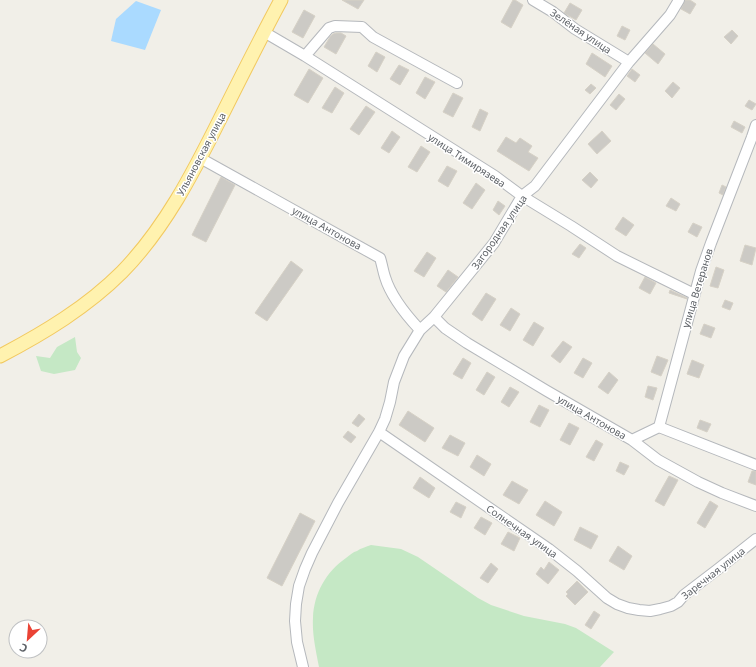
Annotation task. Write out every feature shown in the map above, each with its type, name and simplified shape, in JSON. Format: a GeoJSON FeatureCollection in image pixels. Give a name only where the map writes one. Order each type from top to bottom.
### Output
{"type":"FeatureCollection","features":[{"type":"Feature","properties":{"kind":"main road","name":"Ульяновская улица"},"geometry":{"type":"LineString","coordinates":[[0,356],[16,348],[77,310],[122,272],[141,251],[184,187],[281,0]]}},
{"type":"Feature","properties":{"kind":"street","name":"Зелёная улица"},"geometry":{"type":"LineString","coordinates":[[533,0],[575,29],[629,62]]}},
{"type":"Feature","properties":{"kind":"street","name":"Загородная улица"},"geometry":{"type":"LineString","coordinates":[[302,667],[295,621],[299,586],[304,569],[338,503],[379,432],[385,419],[394,382],[404,356],[420,330],[434,317],[494,243],[522,196],[535,186],[629,62],[670,15],[679,0]]}},
{"type":"Feature","properties":{"kind":"street"},"geometry":{"type":"LineString","coordinates":[[305,56],[329,28],[335,26],[362,27],[373,37],[457,83]]}},
{"type":"Feature","properties":{"kind":"street","name":"улица Тимирязева"},"geometry":{"type":"LineString","coordinates":[[264,32],[305,56],[495,176],[522,196],[617,256],[694,294]]}},
{"type":"Feature","properties":{"kind":"street","name":"улица Ветеранов"},"geometry":{"type":"LineString","coordinates":[[659,426],[694,294],[711,243],[756,125]]}},
{"type":"Feature","properties":{"kind":"street","name":"улица Антонова"},"geometry":{"type":"LineString","coordinates":[[200,158],[380,258],[385,278],[393,294],[408,317],[420,330]]}},
{"type":"Feature","properties":{"kind":"street","name":"улица Антонова"},"geometry":{"type":"LineString","coordinates":[[434,317],[445,328],[467,343],[632,440],[658,460],[678,472],[722,493],[756,506]]}},
{"type":"Feature","properties":{"kind":"street"},"geometry":{"type":"LineString","coordinates":[[632,440],[659,426],[756,465]]}},
{"type":"Feature","properties":{"kind":"street","name":"Солнечная улица"},"geometry":{"type":"LineString","coordinates":[[379,432],[549,549],[577,571],[607,598],[617,604],[639,610],[650,611],[671,606]]}},
{"type":"Feature","properties":{"kind":"street","name":"Заречная улица"},"geometry":{"type":"LineString","coordinates":[[671,606],[756,539]]}},
{"type":"Feature","properties":{"kind":"green space"},"geometry":{"type":"Polygon","coordinates":[[[75,337],[77,352],[81,358],[75,370],[54,374],[41,371],[36,356],[50,358],[57,347],[75,337]]]}},
{"type":"Feature","properties":{"kind":"green space"},"geometry":{"type":"Polygon","coordinates":[[[371,545],[401,549],[418,557],[478,598],[491,605],[524,616],[565,624],[576,628],[614,652],[600,667],[319,667],[314,642],[313,624],[316,600],[322,584],[339,564],[353,553],[371,545]]]}},
{"type":"Feature","properties":{"kind":"water"},"geometry":{"type":"Polygon","coordinates":[[[136,1],[161,10],[145,50],[111,41],[116,19],[136,1]]]}},
{"type":"Feature","properties":{"kind":"building"},"geometry":{"type":"Polygon","coordinates":[[[342,0],[364,0],[358,9],[342,0]]]}},
{"type":"Feature","properties":{"kind":"building"},"geometry":{"type":"Polygon","coordinates":[[[513,0],[523,5],[511,28],[501,22],[513,0]]]}},
{"type":"Feature","properties":{"kind":"building"},"geometry":{"type":"Polygon","coordinates":[[[685,0],[690,0],[696,4],[690,14],[681,9],[685,0]]]}},
{"type":"Feature","properties":{"kind":"building"},"geometry":{"type":"Polygon","coordinates":[[[570,3],[582,10],[576,20],[564,13],[570,3]]]}},
{"type":"Feature","properties":{"kind":"building"},"geometry":{"type":"Polygon","coordinates":[[[304,10],[315,16],[303,38],[292,32],[304,10]]]}},
{"type":"Feature","properties":{"kind":"building"},"geometry":{"type":"Polygon","coordinates":[[[622,26],[630,30],[625,40],[617,36],[622,26]]]}},
{"type":"Feature","properties":{"kind":"building"},"geometry":{"type":"Polygon","coordinates":[[[732,30],[738,36],[731,44],[724,37],[732,30]]]}},
{"type":"Feature","properties":{"kind":"building"},"geometry":{"type":"Polygon","coordinates":[[[336,33],[341,33],[346,36],[336,54],[324,47],[330,37],[336,33]]]}},
{"type":"Feature","properties":{"kind":"building"},"geometry":{"type":"Polygon","coordinates":[[[653,44],[665,54],[658,64],[645,53],[653,44]]]}},
{"type":"Feature","properties":{"kind":"building"},"geometry":{"type":"Polygon","coordinates":[[[376,52],[385,57],[377,72],[368,66],[376,52]]]}},
{"type":"Feature","properties":{"kind":"building"},"geometry":{"type":"Polygon","coordinates":[[[592,53],[612,66],[605,77],[586,64],[592,53]]]}},
{"type":"Feature","properties":{"kind":"building"},"geometry":{"type":"Polygon","coordinates":[[[399,65],[409,70],[400,85],[390,79],[399,65]]]}},
{"type":"Feature","properties":{"kind":"building"},"geometry":{"type":"Polygon","coordinates":[[[309,69],[323,78],[308,103],[294,95],[309,69]]]}},
{"type":"Feature","properties":{"kind":"building"},"geometry":{"type":"Polygon","coordinates":[[[632,69],[640,75],[635,82],[627,76],[632,69]]]}},
{"type":"Feature","properties":{"kind":"building"},"geometry":{"type":"Polygon","coordinates":[[[425,77],[435,82],[425,99],[416,93],[425,77]]]}},
{"type":"Feature","properties":{"kind":"building"},"geometry":{"type":"Polygon","coordinates":[[[673,82],[680,88],[672,98],[665,91],[673,82]]]}},
{"type":"Feature","properties":{"kind":"building"},"geometry":{"type":"Polygon","coordinates":[[[591,84],[596,88],[590,94],[585,90],[591,84]]]}},
{"type":"Feature","properties":{"kind":"building"},"geometry":{"type":"Polygon","coordinates":[[[335,87],[344,93],[332,113],[322,108],[335,87]]]}},
{"type":"Feature","properties":{"kind":"building"},"geometry":{"type":"Polygon","coordinates":[[[453,93],[463,98],[453,117],[443,112],[453,93]]]}},
{"type":"Feature","properties":{"kind":"building"},"geometry":{"type":"Polygon","coordinates":[[[619,94],[625,99],[616,110],[610,105],[619,94]]]}},
{"type":"Feature","properties":{"kind":"building"},"geometry":{"type":"Polygon","coordinates":[[[749,100],[756,104],[752,110],[745,106],[749,100]]]}},
{"type":"Feature","properties":{"kind":"building"},"geometry":{"type":"Polygon","coordinates":[[[366,106],[375,112],[359,135],[350,129],[366,106]]]}},
{"type":"Feature","properties":{"kind":"building"},"geometry":{"type":"Polygon","coordinates":[[[480,109],[488,113],[480,131],[472,127],[480,109]]]}},
{"type":"Feature","properties":{"kind":"building"},"geometry":{"type":"Polygon","coordinates":[[[734,121],[745,127],[742,133],[731,127],[734,121]]]}},
{"type":"Feature","properties":{"kind":"building"},"geometry":{"type":"Polygon","coordinates":[[[392,131],[400,137],[389,153],[381,148],[392,131]]]}},
{"type":"Feature","properties":{"kind":"building"},"geometry":{"type":"Polygon","coordinates":[[[602,131],[611,141],[597,154],[588,144],[602,131]]]}},
{"type":"Feature","properties":{"kind":"building"},"geometry":{"type":"Polygon","coordinates":[[[506,137],[516,143],[520,138],[532,146],[528,152],[538,158],[529,171],[497,151],[506,137]]]}},
{"type":"Feature","properties":{"kind":"building"},"geometry":{"type":"Polygon","coordinates":[[[421,146],[430,152],[417,172],[408,167],[421,146]]]}},
{"type":"Feature","properties":{"kind":"building"},"geometry":{"type":"Polygon","coordinates":[[[447,166],[457,171],[448,187],[438,181],[447,166]]]}},
{"type":"Feature","properties":{"kind":"building"},"geometry":{"type":"Polygon","coordinates":[[[590,172],[598,180],[591,188],[582,180],[590,172]]]}},
{"type":"Feature","properties":{"kind":"building"},"geometry":{"type":"Polygon","coordinates":[[[221,177],[235,185],[206,242],[192,235],[221,177]]]}},
{"type":"Feature","properties":{"kind":"building"},"geometry":{"type":"Polygon","coordinates":[[[476,183],[485,190],[472,209],[463,203],[476,183]]]}},
{"type":"Feature","properties":{"kind":"building"},"geometry":{"type":"Polygon","coordinates":[[[722,185],[726,187],[723,195],[719,193],[722,185]]]}},
{"type":"Feature","properties":{"kind":"building"},"geometry":{"type":"Polygon","coordinates":[[[671,198],[680,204],[676,211],[666,206],[671,198]]]}},
{"type":"Feature","properties":{"kind":"building"},"geometry":{"type":"Polygon","coordinates":[[[498,201],[505,206],[499,215],[493,210],[498,201]]]}},
{"type":"Feature","properties":{"kind":"building"},"geometry":{"type":"Polygon","coordinates":[[[623,217],[634,225],[626,236],[615,229],[623,217]]]}},
{"type":"Feature","properties":{"kind":"building"},"geometry":{"type":"Polygon","coordinates":[[[693,223],[702,227],[697,237],[688,232],[693,223]]]}},
{"type":"Feature","properties":{"kind":"building"},"geometry":{"type":"Polygon","coordinates":[[[580,244],[586,248],[579,258],[572,254],[580,244]]]}},
{"type":"Feature","properties":{"kind":"building"},"geometry":{"type":"Polygon","coordinates":[[[745,245],[756,248],[752,265],[740,261],[745,245]]]}},
{"type":"Feature","properties":{"kind":"building"},"geometry":{"type":"Polygon","coordinates":[[[427,252],[436,258],[424,277],[414,271],[427,252]]]}},
{"type":"Feature","properties":{"kind":"building"},"geometry":{"type":"Polygon","coordinates":[[[291,261],[303,270],[267,321],[255,313],[291,261]]]}},
{"type":"Feature","properties":{"kind":"building"},"geometry":{"type":"Polygon","coordinates":[[[716,267],[724,270],[718,288],[710,286],[716,267]]]}},
{"type":"Feature","properties":{"kind":"building"},"geometry":{"type":"Polygon","coordinates":[[[448,270],[458,277],[446,292],[437,286],[448,270]]]}},
{"type":"Feature","properties":{"kind":"building"},"geometry":{"type":"Polygon","coordinates":[[[645,277],[656,283],[650,294],[639,288],[645,277]]]}},
{"type":"Feature","properties":{"kind":"building"},"geometry":{"type":"Polygon","coordinates":[[[670,290],[687,298],[687,299],[669,293],[670,290]]]}},
{"type":"Feature","properties":{"kind":"building"},"geometry":{"type":"Polygon","coordinates":[[[486,293],[496,299],[482,321],[472,314],[486,293]]]}},
{"type":"Feature","properties":{"kind":"building"},"geometry":{"type":"Polygon","coordinates":[[[725,300],[733,303],[730,310],[722,307],[725,300]]]}},
{"type":"Feature","properties":{"kind":"building"},"geometry":{"type":"Polygon","coordinates":[[[511,308],[520,314],[510,331],[500,325],[511,308]]]}},
{"type":"Feature","properties":{"kind":"building"},"geometry":{"type":"Polygon","coordinates":[[[534,322],[544,328],[533,346],[523,340],[534,322]]]}},
{"type":"Feature","properties":{"kind":"building"},"geometry":{"type":"Polygon","coordinates":[[[704,324],[715,328],[711,338],[700,334],[704,324]]]}},
{"type":"Feature","properties":{"kind":"building"},"geometry":{"type":"Polygon","coordinates":[[[563,341],[572,347],[560,363],[551,356],[563,341]]]}},
{"type":"Feature","properties":{"kind":"building"},"geometry":{"type":"Polygon","coordinates":[[[657,356],[668,360],[661,376],[651,372],[657,356]]]}},
{"type":"Feature","properties":{"kind":"building"},"geometry":{"type":"Polygon","coordinates":[[[463,358],[471,363],[462,379],[453,374],[463,358]]]}},
{"type":"Feature","properties":{"kind":"building"},"geometry":{"type":"Polygon","coordinates":[[[583,358],[592,363],[583,378],[574,373],[583,358]]]}},
{"type":"Feature","properties":{"kind":"building"},"geometry":{"type":"Polygon","coordinates":[[[692,360],[704,365],[699,378],[687,374],[692,360]]]}},
{"type":"Feature","properties":{"kind":"building"},"geometry":{"type":"Polygon","coordinates":[[[487,372],[495,377],[484,395],[476,390],[487,372]]]}},
{"type":"Feature","properties":{"kind":"building"},"geometry":{"type":"Polygon","coordinates":[[[609,372],[618,380],[608,394],[598,387],[609,372]]]}},
{"type":"Feature","properties":{"kind":"building"},"geometry":{"type":"Polygon","coordinates":[[[648,386],[657,388],[653,400],[645,397],[648,386]]]}},
{"type":"Feature","properties":{"kind":"building"},"geometry":{"type":"Polygon","coordinates":[[[510,387],[519,392],[509,407],[501,402],[510,387]]]}},
{"type":"Feature","properties":{"kind":"building"},"geometry":{"type":"Polygon","coordinates":[[[539,405],[549,410],[540,427],[530,422],[539,405]]]}},
{"type":"Feature","properties":{"kind":"building"},"geometry":{"type":"Polygon","coordinates":[[[408,411],[434,428],[425,442],[399,425],[408,411]]]}},
{"type":"Feature","properties":{"kind":"building"},"geometry":{"type":"Polygon","coordinates":[[[359,414],[365,419],[358,427],[352,423],[359,414]]]}},
{"type":"Feature","properties":{"kind":"building"},"geometry":{"type":"Polygon","coordinates":[[[700,420],[711,424],[707,432],[697,428],[700,420]]]}},
{"type":"Feature","properties":{"kind":"building"},"geometry":{"type":"Polygon","coordinates":[[[569,423],[579,428],[570,445],[560,440],[569,423]]]}},
{"type":"Feature","properties":{"kind":"building"},"geometry":{"type":"Polygon","coordinates":[[[348,431],[356,437],[351,443],[343,437],[348,431]]]}},
{"type":"Feature","properties":{"kind":"building"},"geometry":{"type":"Polygon","coordinates":[[[450,435],[465,443],[458,456],[442,448],[450,435]]]}},
{"type":"Feature","properties":{"kind":"building"},"geometry":{"type":"Polygon","coordinates":[[[596,440],[603,444],[594,461],[586,457],[596,440]]]}},
{"type":"Feature","properties":{"kind":"building"},"geometry":{"type":"Polygon","coordinates":[[[477,455],[491,464],[484,476],[470,467],[477,455]]]}},
{"type":"Feature","properties":{"kind":"building"},"geometry":{"type":"Polygon","coordinates":[[[620,462],[629,466],[624,475],[616,471],[620,462]]]}},
{"type":"Feature","properties":{"kind":"building"},"geometry":{"type":"Polygon","coordinates":[[[752,471],[756,471],[756,485],[748,482],[752,471]]]}},
{"type":"Feature","properties":{"kind":"building"},"geometry":{"type":"Polygon","coordinates":[[[669,476],[678,480],[664,506],[655,501],[669,476]]]}},
{"type":"Feature","properties":{"kind":"building"},"geometry":{"type":"Polygon","coordinates":[[[420,477],[435,488],[429,498],[413,488],[420,477]]]}},
{"type":"Feature","properties":{"kind":"building"},"geometry":{"type":"Polygon","coordinates":[[[512,481],[528,490],[519,504],[503,495],[512,481]]]}},
{"type":"Feature","properties":{"kind":"building"},"geometry":{"type":"Polygon","coordinates":[[[545,501],[562,512],[554,526],[536,515],[545,501]]]}},
{"type":"Feature","properties":{"kind":"building"},"geometry":{"type":"Polygon","coordinates":[[[710,501],[718,506],[705,528],[697,523],[710,501]]]}},
{"type":"Feature","properties":{"kind":"building"},"geometry":{"type":"Polygon","coordinates":[[[456,502],[466,507],[461,518],[450,512],[456,502]]]}},
{"type":"Feature","properties":{"kind":"building"},"geometry":{"type":"Polygon","coordinates":[[[300,513],[315,521],[282,586],[267,578],[300,513]]]}},
{"type":"Feature","properties":{"kind":"building"},"geometry":{"type":"Polygon","coordinates":[[[481,517],[492,523],[485,535],[474,528],[481,517]]]}},
{"type":"Feature","properties":{"kind":"building"},"geometry":{"type":"Polygon","coordinates":[[[580,527],[598,536],[591,549],[574,540],[580,527]]]}},
{"type":"Feature","properties":{"kind":"building"},"geometry":{"type":"Polygon","coordinates":[[[508,532],[520,538],[514,551],[501,544],[508,532]]]}},
{"type":"Feature","properties":{"kind":"building"},"geometry":{"type":"Polygon","coordinates":[[[618,546],[632,556],[624,570],[609,561],[618,546]]]}},
{"type":"Feature","properties":{"kind":"building"},"geometry":{"type":"Polygon","coordinates":[[[549,562],[559,570],[548,584],[536,574],[541,567],[544,570],[549,562]]]}},
{"type":"Feature","properties":{"kind":"building"},"geometry":{"type":"Polygon","coordinates":[[[491,563],[498,569],[488,583],[480,578],[491,563]]]}},
{"type":"Feature","properties":{"kind":"building"},"geometry":{"type":"Polygon","coordinates":[[[577,581],[588,592],[575,605],[566,596],[568,594],[566,592],[577,581]]]}},
{"type":"Feature","properties":{"kind":"building"},"geometry":{"type":"Polygon","coordinates":[[[594,611],[600,615],[591,629],[585,625],[594,611]]]}}]}
